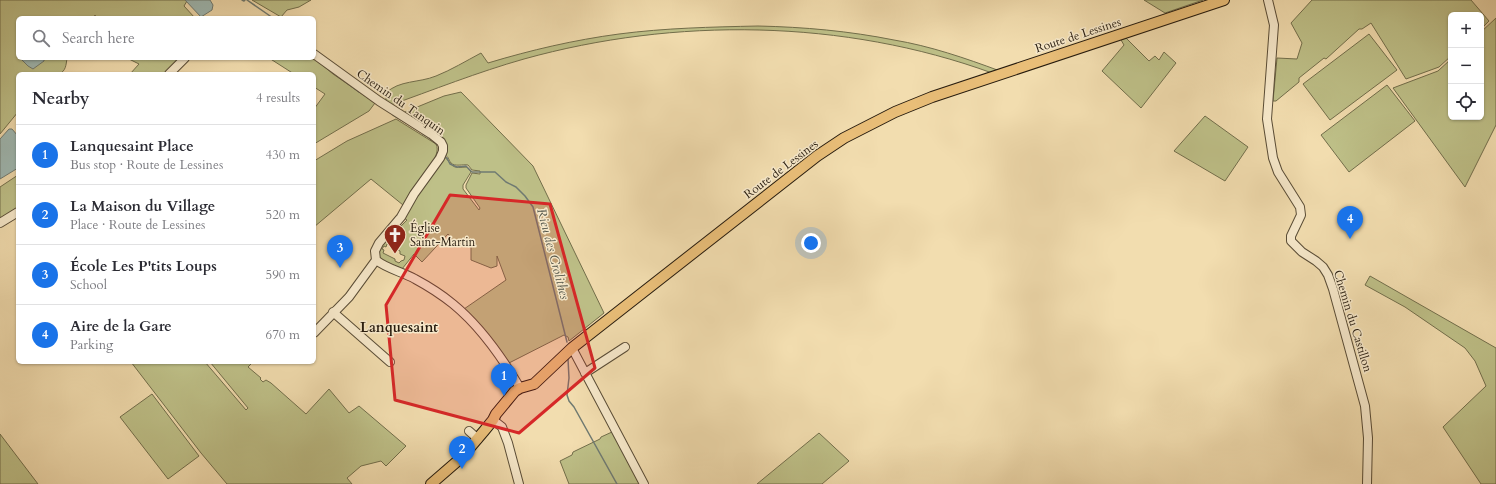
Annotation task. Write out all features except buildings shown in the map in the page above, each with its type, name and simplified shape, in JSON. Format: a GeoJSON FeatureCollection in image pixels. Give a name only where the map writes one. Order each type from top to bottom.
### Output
{"type":"FeatureCollection","features":[{"type":"Feature","properties":{"kind":"main road","name":"Route de Lessines"},"geometry":{"type":"LineString","coordinates":[[431,484],[461,458],[478,439],[515,391],[534,384],[572,348],[817,156],[844,138],[895,112],[932,97],[1224,0]]}},
{"type":"Feature","properties":{"kind":"street","name":"Chemin du Castillon"},"geometry":{"type":"LineString","coordinates":[[1268,0],[1274,25],[1267,119],[1273,158],[1278,172],[1300,207],[1301,215],[1290,236],[1291,241],[1302,252],[1323,267],[1328,275],[1333,289],[1365,406],[1368,438],[1367,484]]}},
{"type":"Feature","properties":{"kind":"street","name":"Chemin du Tanquin"},"geometry":{"type":"LineString","coordinates":[[316,55],[379,101],[431,134],[441,142],[443,146],[443,151],[440,158],[414,194],[401,217],[379,243],[375,251],[376,260]]}},
{"type":"Feature","properties":{"kind":"street"},"geometry":{"type":"LineString","coordinates":[[171,72],[183,60]]}},
{"type":"Feature","properties":{"kind":"street"},"geometry":{"type":"LineString","coordinates":[[0,223],[16,213]]}},
{"type":"Feature","properties":{"kind":"street"},"geometry":{"type":"LineString","coordinates":[[316,331],[349,297],[376,260],[414,278],[452,303],[466,316],[511,373],[520,388]]}},
{"type":"Feature","properties":{"kind":"street"},"geometry":{"type":"LineString","coordinates":[[333,312],[390,362]]}},
{"type":"Feature","properties":{"kind":"street"},"geometry":{"type":"LineString","coordinates":[[585,373],[625,347]]}},
{"type":"Feature","properties":{"kind":"street"},"geometry":{"type":"LineString","coordinates":[[572,348],[644,484]]}},
{"type":"Feature","properties":{"kind":"street"},"geometry":{"type":"LineString","coordinates":[[493,420],[502,428],[519,484]]}},
{"type":"Feature","properties":{"kind":"street"},"geometry":{"type":"LineString","coordinates":[[469,431],[478,439]]}},
{"type":"Feature","properties":{"kind":"highlighted area"},"geometry":{"type":"Polygon","coordinates":[[[450,195],[550,204],[595,368],[519,433],[395,400],[386,305],[450,195]]]}},
{"type":"Feature","properties":{"kind":"green space"},"geometry":{"type":"Polygon","coordinates":[[[0,0],[187,1],[184,6],[193,16],[16,16],[16,60],[67,60],[62,72],[16,72],[16,114],[0,134],[0,0]]]}},
{"type":"Feature","properties":{"kind":"green space"},"geometry":{"type":"Polygon","coordinates":[[[252,0],[311,0],[299,7],[287,10],[282,16],[279,16],[252,0]]]}},
{"type":"Feature","properties":{"kind":"green space"},"geometry":{"type":"Polygon","coordinates":[[[1144,0],[1203,0],[1165,13],[1144,0]]]}},
{"type":"Feature","properties":{"kind":"green space"},"geometry":{"type":"Polygon","coordinates":[[[1312,0],[1471,0],[1481,12],[1448,12],[1448,59],[1439,67],[1406,79],[1371,23],[1362,29],[1359,29],[1326,59],[1324,58],[1299,78],[1299,82],[1276,101],[1273,101],[1277,58],[1297,59],[1302,43],[1291,23],[1312,0]]]}},
{"type":"Feature","properties":{"kind":"green space"},"geometry":{"type":"Polygon","coordinates":[[[1484,15],[1489,21],[1484,26],[1484,15]]]}},
{"type":"Feature","properties":{"kind":"green space"},"geometry":{"type":"Polygon","coordinates":[[[1496,18],[1496,125],[1465,187],[1393,88],[1438,71],[1448,62],[1448,120],[1484,120],[1484,29],[1496,18]]]}},
{"type":"Feature","properties":{"kind":"green space"},"geometry":{"type":"Polygon","coordinates":[[[758,26],[826,30],[877,37],[934,49],[1000,71],[992,73],[936,55],[878,42],[819,34],[759,30],[699,31],[640,36],[581,45],[507,64],[388,106],[386,104],[386,93],[391,89],[403,84],[436,76],[481,53],[488,63],[553,46],[619,34],[705,27],[758,26]]]}},
{"type":"Feature","properties":{"kind":"green space"},"geometry":{"type":"Polygon","coordinates":[[[1369,34],[1397,70],[1330,120],[1303,84],[1369,34]]]}},
{"type":"Feature","properties":{"kind":"green space"},"geometry":{"type":"Polygon","coordinates":[[[1126,38],[1149,61],[1155,56],[1159,60],[1164,52],[1176,63],[1141,108],[1102,71],[1124,45],[1121,40],[1126,38]]]}},
{"type":"Feature","properties":{"kind":"green space"},"geometry":{"type":"Polygon","coordinates":[[[131,60],[179,60],[168,72],[132,72],[139,64],[131,60]]]}},
{"type":"Feature","properties":{"kind":"green space"},"geometry":{"type":"Polygon","coordinates":[[[272,60],[316,60],[333,74],[375,103],[369,111],[316,143],[316,106],[325,94],[316,88],[316,72],[291,72],[272,60]]]}},
{"type":"Feature","properties":{"kind":"green space"},"geometry":{"type":"Polygon","coordinates":[[[1387,85],[1415,121],[1349,172],[1321,135],[1387,85]]]}},
{"type":"Feature","properties":{"kind":"green space"},"geometry":{"type":"Polygon","coordinates":[[[461,92],[533,166],[604,313],[569,341],[568,337],[564,335],[509,363],[471,315],[464,309],[506,280],[497,256],[497,266],[491,268],[471,260],[471,246],[467,243],[455,243],[448,234],[422,262],[414,254],[402,269],[378,257],[380,245],[396,227],[399,228],[407,220],[404,218],[415,198],[445,157],[450,163],[454,166],[467,167],[471,172],[463,185],[463,189],[479,210],[480,208],[466,188],[466,185],[472,173],[480,174],[480,171],[472,170],[468,165],[457,165],[451,163],[445,155],[446,149],[405,116],[405,112],[444,96],[461,92]],[[387,244],[386,247],[384,246],[382,249],[384,250],[383,253],[395,259],[395,261],[399,263],[404,260],[405,256],[400,254],[400,251],[387,244]]]}},
{"type":"Feature","properties":{"kind":"green space"},"geometry":{"type":"Polygon","coordinates":[[[1205,116],[1248,147],[1225,181],[1174,151],[1205,116]]]}},
{"type":"Feature","properties":{"kind":"green space"},"geometry":{"type":"Polygon","coordinates":[[[396,119],[436,144],[437,149],[433,162],[411,191],[403,205],[371,179],[316,225],[316,160],[347,141],[396,119]]]}},
{"type":"Feature","properties":{"kind":"green space"},"geometry":{"type":"Polygon","coordinates":[[[16,176],[16,210],[0,220],[0,187],[16,176]]]}},
{"type":"Feature","properties":{"kind":"green space"},"geometry":{"type":"Polygon","coordinates":[[[1370,276],[1496,348],[1496,484],[1481,484],[1443,427],[1486,386],[1475,361],[1465,348],[1405,307],[1365,285],[1370,276]]]}},
{"type":"Feature","properties":{"kind":"green space"},"geometry":{"type":"Polygon","coordinates":[[[133,364],[207,364],[246,410],[248,408],[212,364],[251,364],[248,367],[261,378],[260,379],[263,382],[266,380],[271,383],[306,414],[329,389],[349,413],[359,406],[406,446],[386,466],[381,461],[361,466],[347,478],[352,484],[227,484],[201,453],[133,364]]]}},
{"type":"Feature","properties":{"kind":"green space"},"geometry":{"type":"Polygon","coordinates":[[[152,394],[199,456],[168,479],[120,417],[152,394]]]}},
{"type":"Feature","properties":{"kind":"green space"},"geometry":{"type":"Polygon","coordinates":[[[612,432],[640,484],[569,484],[560,461],[572,455],[573,452],[612,432]]]}},
{"type":"Feature","properties":{"kind":"green space"},"geometry":{"type":"Polygon","coordinates":[[[819,433],[849,461],[822,484],[757,484],[819,433]]]}},
{"type":"Feature","properties":{"kind":"green space"},"geometry":{"type":"Polygon","coordinates":[[[0,434],[38,484],[0,484],[0,434]]]}},
{"type":"Feature","properties":{"kind":"water"},"geometry":{"type":"Polygon","coordinates":[[[185,0],[210,0],[213,5],[212,10],[200,16],[185,0]]]}},
{"type":"Feature","properties":{"kind":"water"},"geometry":{"type":"Polygon","coordinates":[[[22,60],[44,60],[33,69],[22,60]]]}},
{"type":"Feature","properties":{"kind":"water"},"geometry":{"type":"Polygon","coordinates":[[[9,129],[12,129],[16,134],[16,169],[0,179],[0,139],[9,129]]]}},
{"type":"Feature","properties":{"kind":"waterway","name":"Rieu des Crolithes"},"geometry":{"type":"LineString","coordinates":[[247,0],[270,16]]}},
{"type":"Feature","properties":{"kind":"waterway","name":"Rieu des Crolithes"},"geometry":{"type":"LineString","coordinates":[[319,62],[359,92]]}},
{"type":"Feature","properties":{"kind":"waterway","name":"Rieu des Crolithes"},"geometry":{"type":"LineString","coordinates":[[393,115],[410,125]]}},
{"type":"Feature","properties":{"kind":"waterway","name":"Rieu des Crolithes"},"geometry":{"type":"LineString","coordinates":[[423,134],[430,138]]}},
{"type":"Feature","properties":{"kind":"waterway","name":"Rieu des Crolithes"},"geometry":{"type":"LineString","coordinates":[[444,157],[447,158],[450,164],[457,167],[466,166],[472,172],[495,172],[506,182],[516,187],[533,207],[567,342]]}},
{"type":"Feature","properties":{"kind":"waterway","name":"Rieu des Crolithes"},"geometry":{"type":"LineString","coordinates":[[568,359],[569,378],[567,395],[569,401],[574,407],[617,484]]}},
{"type":"Feature","properties":{"kind":"place","name":"Aire de la Gare"},"geometry":{"type":"Point","coordinates":[1350,239]}},
{"type":"Feature","properties":{"kind":"place","name":"Église Saint-Martin"},"geometry":{"type":"Point","coordinates":[395,254]}},
{"type":"Feature","properties":{"kind":"place","name":"École Les P'tits Loups"},"geometry":{"type":"Point","coordinates":[340,268]}},
{"type":"Feature","properties":{"kind":"place","name":"Lanquesaint Place"},"geometry":{"type":"Point","coordinates":[504,396]}},
{"type":"Feature","properties":{"kind":"place","name":"La Maison du Village"},"geometry":{"type":"Point","coordinates":[462,469]}},
{"type":"Feature","properties":{"kind":"district","name":"Lanquesaint"},"geometry":{"type":"Point","coordinates":[399,327]}}]}
